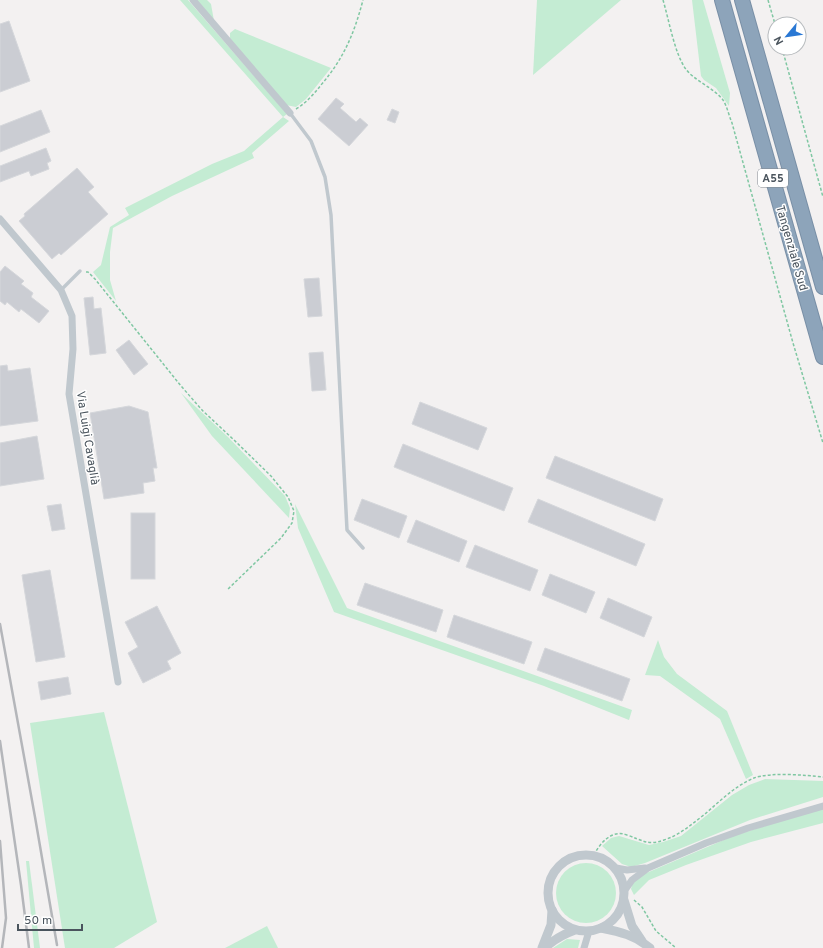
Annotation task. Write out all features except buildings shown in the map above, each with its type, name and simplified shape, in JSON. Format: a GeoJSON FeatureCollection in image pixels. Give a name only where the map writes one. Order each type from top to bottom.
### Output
{"type":"FeatureCollection","features":[{"type":"Feature","properties":{"kind":"highway","name":"Tangenziale Sud"},"geometry":{"type":"LineString","coordinates":[[722,0],[823,357]]}},
{"type":"Feature","properties":{"kind":"highway","name":"Tangenziale Sud"},"geometry":{"type":"LineString","coordinates":[[742,0],[823,286]]}},
{"type":"Feature","properties":{"kind":"street"},"geometry":{"type":"LineString","coordinates":[[193,0],[290,113]]}},
{"type":"Feature","properties":{"kind":"street","name":"Via Luigi Cavaglià"},"geometry":{"type":"LineString","coordinates":[[0,219],[61,290],[72,316],[73,349],[69,394],[118,682]]}},
{"type":"Feature","properties":{"kind":"street"},"geometry":{"type":"LineString","coordinates":[[646,945],[632,926],[625,896],[622,878],[616,868],[605,859],[594,855],[581,854],[569,858],[560,864],[553,874],[548,886],[548,898],[552,910],[562,923],[576,930],[589,931],[601,928],[612,922],[620,911],[625,896],[632,880],[648,868],[706,843],[748,828],[823,806]]}},
{"type":"Feature","properties":{"kind":"street"},"geometry":{"type":"LineString","coordinates":[[616,868],[627,870],[648,868]]}},
{"type":"Feature","properties":{"kind":"street"},"geometry":{"type":"LineString","coordinates":[[542,948],[551,925],[552,910]]}},
{"type":"Feature","properties":{"kind":"street"},"geometry":{"type":"LineString","coordinates":[[601,928],[626,933],[646,945]]}},
{"type":"Feature","properties":{"kind":"street"},"geometry":{"type":"LineString","coordinates":[[545,948],[563,935],[576,930]]}},
{"type":"Feature","properties":{"kind":"street"},"geometry":{"type":"LineString","coordinates":[[584,948],[589,931]]}},
{"type":"Feature","properties":{"kind":"lane"},"geometry":{"type":"LineString","coordinates":[[290,113],[311,141],[325,177],[331,215],[347,530],[363,548]]}},
{"type":"Feature","properties":{"kind":"lane"},"geometry":{"type":"LineString","coordinates":[[61,290],[80,271]]}},
{"type":"Feature","properties":{"kind":"path"},"geometry":{"type":"LineString","coordinates":[[290,113],[300,107],[312,96],[333,70],[345,51],[356,27],[363,0]]}},
{"type":"Feature","properties":{"kind":"path"},"geometry":{"type":"LineString","coordinates":[[663,0],[677,52],[685,68],[701,82],[712,89],[724,101],[732,123],[791,335],[823,443]]}},
{"type":"Feature","properties":{"kind":"path"},"geometry":{"type":"LineString","coordinates":[[768,0],[773,16]]}},
{"type":"Feature","properties":{"kind":"path"},"geometry":{"type":"LineString","coordinates":[[784,56],[823,197]]}},
{"type":"Feature","properties":{"kind":"path"},"geometry":{"type":"LineString","coordinates":[[80,271],[88,272],[95,279],[198,406],[271,476],[288,497],[294,511],[292,523],[281,538],[227,590]]}},
{"type":"Feature","properties":{"kind":"path"},"geometry":{"type":"LineString","coordinates":[[594,855],[601,843],[612,835],[625,834],[638,840],[651,843],[664,841],[677,835],[689,827],[727,795],[754,778],[766,775],[810,776],[823,778]]}},
{"type":"Feature","properties":{"kind":"path"},"geometry":{"type":"LineString","coordinates":[[625,896],[642,907],[656,931],[676,948]]}},
{"type":"Feature","properties":{"kind":"green space"},"geometry":{"type":"Polygon","coordinates":[[[180,0],[188,0],[287,114],[283,117],[180,0]]]}},
{"type":"Feature","properties":{"kind":"green space"},"geometry":{"type":"Polygon","coordinates":[[[195,0],[207,0],[211,4],[214,21],[195,0]]]}},
{"type":"Feature","properties":{"kind":"green space"},"geometry":{"type":"Polygon","coordinates":[[[537,0],[621,0],[533,75],[537,0]]]}},
{"type":"Feature","properties":{"kind":"green space"},"geometry":{"type":"Polygon","coordinates":[[[692,0],[703,0],[730,93],[729,106],[716,88],[704,80],[701,76],[692,0]]]}},
{"type":"Feature","properties":{"kind":"green space"},"geometry":{"type":"Polygon","coordinates":[[[235,29],[331,68],[306,99],[296,107],[286,105],[230,39],[230,33],[235,29]]]}},
{"type":"Feature","properties":{"kind":"green space"},"geometry":{"type":"Polygon","coordinates":[[[283,117],[289,121],[252,153],[254,158],[172,196],[113,228],[110,252],[110,280],[116,301],[93,272],[101,265],[110,227],[129,215],[125,208],[212,164],[244,151],[283,117]]]}},
{"type":"Feature","properties":{"kind":"green space"},"geometry":{"type":"Polygon","coordinates":[[[181,393],[228,437],[285,496],[290,508],[289,518],[212,436],[181,393]]]}},
{"type":"Feature","properties":{"kind":"green space"},"geometry":{"type":"Polygon","coordinates":[[[295,504],[347,608],[632,710],[629,720],[544,686],[334,612],[298,528],[295,504]]]}},
{"type":"Feature","properties":{"kind":"green space"},"geometry":{"type":"Polygon","coordinates":[[[658,640],[664,657],[677,674],[727,711],[753,775],[746,779],[720,719],[660,676],[645,675],[658,640]]]}},
{"type":"Feature","properties":{"kind":"green space"},"geometry":{"type":"Polygon","coordinates":[[[104,712],[157,922],[114,948],[65,948],[30,723],[104,712]]]}},
{"type":"Feature","properties":{"kind":"green space"},"geometry":{"type":"Polygon","coordinates":[[[765,779],[823,781],[823,797],[750,820],[645,863],[631,867],[622,864],[602,846],[611,838],[619,836],[649,845],[681,836],[732,795],[749,785],[765,779]]]}},
{"type":"Feature","properties":{"kind":"green space"},"geometry":{"type":"Polygon","coordinates":[[[823,808],[823,823],[751,842],[686,865],[649,880],[634,895],[631,889],[633,882],[644,874],[733,836],[823,808]]]}},
{"type":"Feature","properties":{"kind":"green space"},"geometry":{"type":"Polygon","coordinates":[[[26,861],[29,861],[40,948],[34,948],[26,861]]]}},
{"type":"Feature","properties":{"kind":"green space"},"geometry":{"type":"Polygon","coordinates":[[[586,863],[602,868],[607,872],[611,877],[616,893],[611,909],[607,914],[602,918],[586,923],[570,918],[565,914],[561,909],[556,893],[561,877],[565,872],[570,868],[586,863]]]}},
{"type":"Feature","properties":{"kind":"green space"},"geometry":{"type":"Polygon","coordinates":[[[267,926],[278,948],[225,948],[267,926]]]}},
{"type":"Feature","properties":{"kind":"green space"},"geometry":{"type":"Polygon","coordinates":[[[567,939],[580,940],[578,948],[553,948],[567,939]]]}},
{"type":"Feature","properties":{"kind":"railway"},"geometry":{"type":"LineString","coordinates":[[0,624],[57,945]]}},
{"type":"Feature","properties":{"kind":"railway"},"geometry":{"type":"LineString","coordinates":[[0,741],[29,948]]}},
{"type":"Feature","properties":{"kind":"railway"},"geometry":{"type":"LineString","coordinates":[[0,841],[6,918],[2,948]]}}]}
